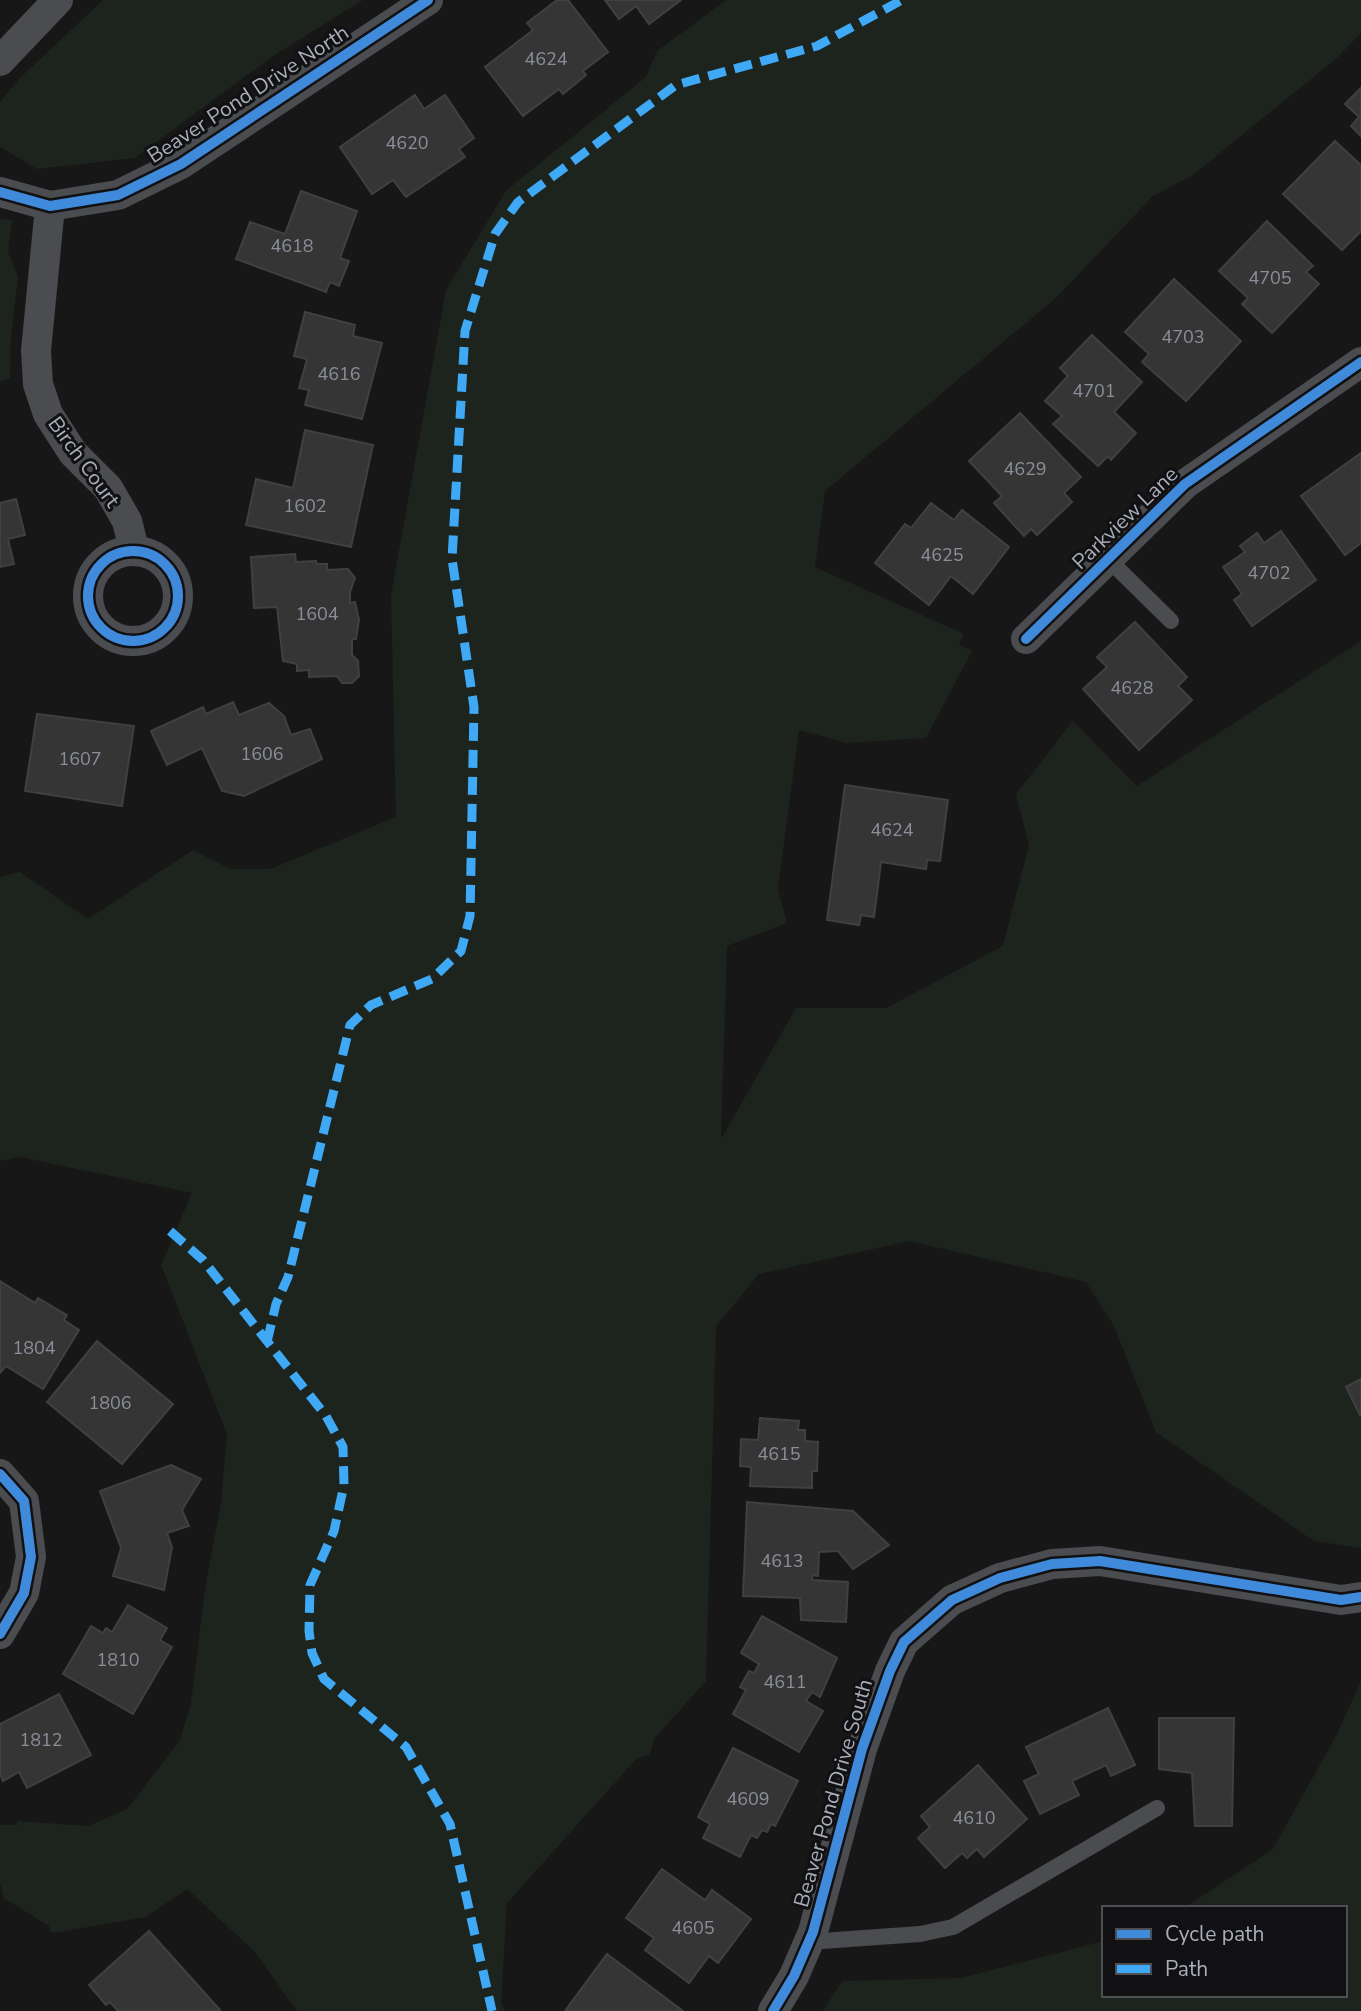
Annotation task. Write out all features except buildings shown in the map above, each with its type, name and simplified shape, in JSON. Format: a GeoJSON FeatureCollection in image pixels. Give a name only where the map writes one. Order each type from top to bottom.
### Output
{"type":"FeatureCollection","features":[{"type":"Feature","properties":{"kind":"street"},"geometry":{"type":"LineString","coordinates":[[0,61],[58,0]]}},
{"type":"Feature","properties":{"kind":"street","name":"Beaver Pond Drive North"},"geometry":{"type":"LineString","coordinates":[[0,191],[50,206],[118,195],[181,164],[428,0]]}},
{"type":"Feature","properties":{"kind":"street","name":"Birch Court"},"geometry":{"type":"LineString","coordinates":[[50,206],[36,351],[38,384],[48,414],[73,453],[108,488],[127,521],[134,549]]}},
{"type":"Feature","properties":{"kind":"street","name":"Parkview Lane"},"geometry":{"type":"LineString","coordinates":[[1026,639],[1185,484],[1256,438],[1361,362]]}},
{"type":"Feature","properties":{"kind":"street"},"geometry":{"type":"LineString","coordinates":[[0,1474],[24,1501],[31,1557],[24,1593],[0,1634]]}},
{"type":"Feature","properties":{"kind":"street","name":"Beaver Pond Drive South"},"geometry":{"type":"LineString","coordinates":[[773,2011],[794,1976],[808,1942],[862,1749],[890,1671],[904,1642],[952,1600],[1000,1578],[1052,1564],[1100,1561],[1341,1600],[1361,1597]]}},
{"type":"Feature","properties":{"kind":"lane"},"geometry":{"type":"LineString","coordinates":[[1109,560],[1171,621]]}},
{"type":"Feature","properties":{"kind":"lane"},"geometry":{"type":"LineString","coordinates":[[808,1942],[920,1934],[953,1927],[1157,1808]]}},
{"type":"Feature","properties":{"kind":"shaded area"},"geometry":{"type":"Polygon","coordinates":[[[103,0],[363,0],[273,56],[135,158],[37,169],[0,147],[0,102],[20,78],[103,0]]]}},
{"type":"Feature","properties":{"kind":"shaded area"},"geometry":{"type":"Polygon","coordinates":[[[726,0],[1361,0],[1361,33],[1338,57],[1193,175],[1153,196],[1057,297],[825,491],[815,567],[964,634],[959,644],[972,651],[926,738],[847,743],[799,730],[778,889],[787,923],[727,946],[721,1139],[796,1008],[886,1008],[1003,946],[1029,845],[1016,794],[1073,721],[1137,786],[1361,641],[1361,1548],[1314,1541],[1156,1432],[1114,1326],[1086,1282],[910,1241],[759,1274],[716,1326],[706,1681],[654,1739],[650,1755],[637,1758],[507,1903],[501,2004],[506,2011],[297,2011],[255,1952],[187,1889],[146,1917],[51,1932],[49,1926],[4,1898],[0,1883],[0,1825],[17,1825],[17,1821],[88,1826],[127,1809],[180,1740],[191,1703],[205,1589],[221,1503],[227,1434],[161,1265],[192,1193],[20,1157],[0,1161],[0,877],[20,872],[88,919],[193,850],[230,869],[270,869],[396,817],[391,595],[446,290],[506,191],[646,77],[657,51],[726,0]]]}},
{"type":"Feature","properties":{"kind":"shaded area"},"geometry":{"type":"Polygon","coordinates":[[[0,219],[12,220],[8,252],[18,277],[11,336],[10,378],[0,382],[0,219]]]}},
{"type":"Feature","properties":{"kind":"shaded area"},"geometry":{"type":"Polygon","coordinates":[[[1361,1681],[1361,2011],[823,2011],[842,1981],[961,1978],[1102,1942],[1102,1997],[1347,1997],[1347,1906],[1187,1906],[1273,1849],[1337,1734],[1361,1681]]]}},
{"type":"Feature","properties":{"kind":"marked path"},"geometry":{"type":"LineString","coordinates":[[267,1342],[276,1304],[288,1277],[350,1025],[371,1005],[432,979],[461,951],[470,916],[474,707],[452,559],[465,331],[495,234],[518,202],[676,85],[817,46],[902,0]]}},
{"type":"Feature","properties":{"kind":"marked path"},"geometry":{"type":"LineString","coordinates":[[170,1231],[203,1260],[326,1416],[343,1447],[344,1485],[334,1531],[310,1585],[309,1631],[312,1653],[324,1679],[406,1747],[450,1824],[492,2011]]}},
{"type":"Feature","properties":{"kind":"cycle path"},"geometry":{"type":"LineString","coordinates":[[0,192],[50,206],[118,195],[181,164],[428,0]]}},
{"type":"Feature","properties":{"kind":"cycle path"},"geometry":{"type":"LineString","coordinates":[[1026,639],[1185,484],[1361,362]]}},
{"type":"Feature","properties":{"kind":"cycle path"},"geometry":{"type":"LineString","coordinates":[[124,551],[142,551],[158,558],[171,571],[178,587],[178,596],[178,605],[171,621],[158,634],[142,641],[124,641],[108,634],[95,621],[88,605],[88,587],[95,571],[108,558],[124,551]]}},
{"type":"Feature","properties":{"kind":"cycle path"},"geometry":{"type":"LineString","coordinates":[[0,1474],[24,1501],[31,1557],[24,1593],[0,1634]]}},
{"type":"Feature","properties":{"kind":"cycle path"},"geometry":{"type":"LineString","coordinates":[[773,2011],[794,1976],[813,1932],[862,1749],[890,1671],[904,1642],[952,1600],[1000,1578],[1052,1564],[1100,1561],[1341,1600],[1361,1597]]}}]}
